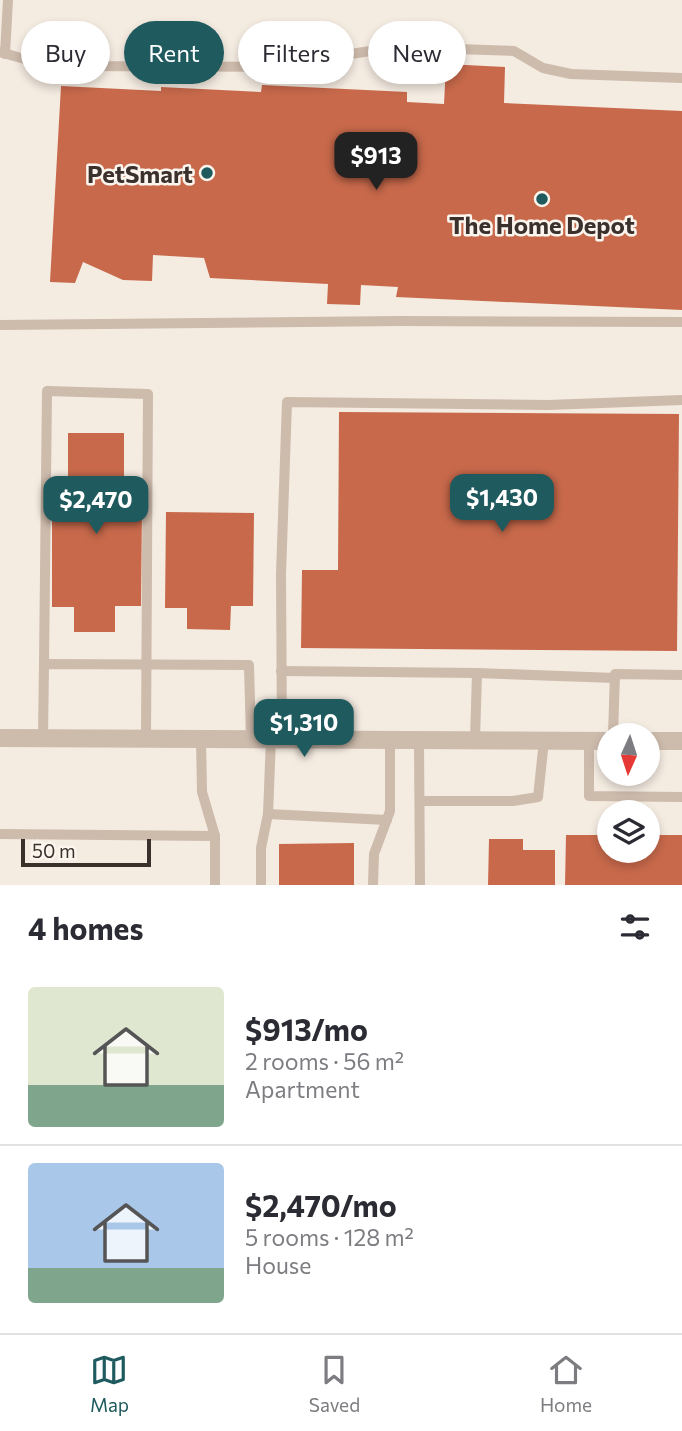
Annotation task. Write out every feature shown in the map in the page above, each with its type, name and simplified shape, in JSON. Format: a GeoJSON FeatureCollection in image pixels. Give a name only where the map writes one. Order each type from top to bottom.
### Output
{"type":"FeatureCollection","features":[{"type":"Feature","properties":{"kind":"street"},"geometry":{"type":"LineString","coordinates":[[0,738],[597,741]]}},
{"type":"Feature","properties":{"kind":"street"},"geometry":{"type":"LineString","coordinates":[[660,741],[682,741]]}},
{"type":"Feature","properties":{"kind":"lane"},"geometry":{"type":"LineString","coordinates":[[8,0],[3,53],[28,61],[61,66],[319,67],[351,54],[396,47],[514,51],[543,68],[571,74],[682,78]]}},
{"type":"Feature","properties":{"kind":"lane"},"geometry":{"type":"LineString","coordinates":[[0,325],[386,321],[682,322]]}},
{"type":"Feature","properties":{"kind":"lane"},"geometry":{"type":"LineString","coordinates":[[43,738],[47,391],[148,394],[146,739]]}},
{"type":"Feature","properties":{"kind":"lane"},"geometry":{"type":"LineString","coordinates":[[261,885],[261,848],[268,814],[281,671],[281,574],[287,402],[548,405],[682,400]]}},
{"type":"Feature","properties":{"kind":"lane"},"geometry":{"type":"LineString","coordinates":[[44,664],[249,665],[251,739]]}},
{"type":"Feature","properties":{"kind":"lane"},"geometry":{"type":"LineString","coordinates":[[281,671],[477,673],[615,678]]}},
{"type":"Feature","properties":{"kind":"lane"},"geometry":{"type":"LineString","coordinates":[[475,740],[477,673]]}},
{"type":"Feature","properties":{"kind":"lane"},"geometry":{"type":"LineString","coordinates":[[613,723],[615,674],[682,675]]}},
{"type":"Feature","properties":{"kind":"lane"},"geometry":{"type":"LineString","coordinates":[[201,739],[202,792],[215,836],[215,885]]}},
{"type":"Feature","properties":{"kind":"lane"},"geometry":{"type":"LineString","coordinates":[[373,885],[374,854],[390,811],[390,740]]}},
{"type":"Feature","properties":{"kind":"lane"},"geometry":{"type":"LineString","coordinates":[[419,740],[420,885]]}},
{"type":"Feature","properties":{"kind":"lane"},"geometry":{"type":"LineString","coordinates":[[420,800],[513,801],[538,797],[544,741]]}},
{"type":"Feature","properties":{"kind":"lane"},"geometry":{"type":"LineString","coordinates":[[589,741],[589,796],[682,797]]}},
{"type":"Feature","properties":{"kind":"lane"},"geometry":{"type":"LineString","coordinates":[[268,814],[387,820]]}},
{"type":"Feature","properties":{"kind":"lane"},"geometry":{"type":"LineString","coordinates":[[0,834],[215,836]]}},
{"type":"Feature","properties":{"kind":"building"},"geometry":{"type":"Polygon","coordinates":[[[466,65],[505,67],[504,103],[682,111],[682,310],[396,297],[398,287],[361,285],[360,305],[327,304],[328,284],[210,278],[204,258],[153,255],[152,281],[123,280],[83,262],[75,283],[50,282],[61,86],[261,92],[262,85],[407,92],[407,102],[444,104],[445,84],[466,84],[466,65]]]}},
{"type":"Feature","properties":{"kind":"building"},"geometry":{"type":"Polygon","coordinates":[[[339,412],[679,414],[677,651],[301,648],[302,570],[338,570],[339,412]]]}},
{"type":"Feature","properties":{"kind":"building"},"geometry":{"type":"Polygon","coordinates":[[[68,433],[124,433],[124,512],[142,512],[141,606],[115,606],[115,632],[74,632],[74,607],[52,607],[52,508],[68,508],[68,433]]]}},
{"type":"Feature","properties":{"kind":"building"},"geometry":{"type":"Polygon","coordinates":[[[166,512],[254,513],[253,606],[231,606],[230,630],[187,629],[187,608],[165,608],[166,512]]]}},
{"type":"Feature","properties":{"kind":"building"},"geometry":{"type":"Polygon","coordinates":[[[566,835],[597,835],[597,863],[660,863],[660,835],[682,835],[682,885],[565,885],[566,835]]]}},
{"type":"Feature","properties":{"kind":"building"},"geometry":{"type":"Polygon","coordinates":[[[489,839],[523,839],[523,850],[555,850],[555,885],[488,885],[489,839]]]}},
{"type":"Feature","properties":{"kind":"building"},"geometry":{"type":"Polygon","coordinates":[[[354,843],[354,885],[279,885],[279,844],[354,843]]]}},
{"type":"Feature","properties":{"kind":"place","name":"PetSmart"},"geometry":{"type":"Point","coordinates":[207,173]}},
{"type":"Feature","properties":{"kind":"place","name":"The Home Depot"},"geometry":{"type":"Point","coordinates":[542,199]}}]}
